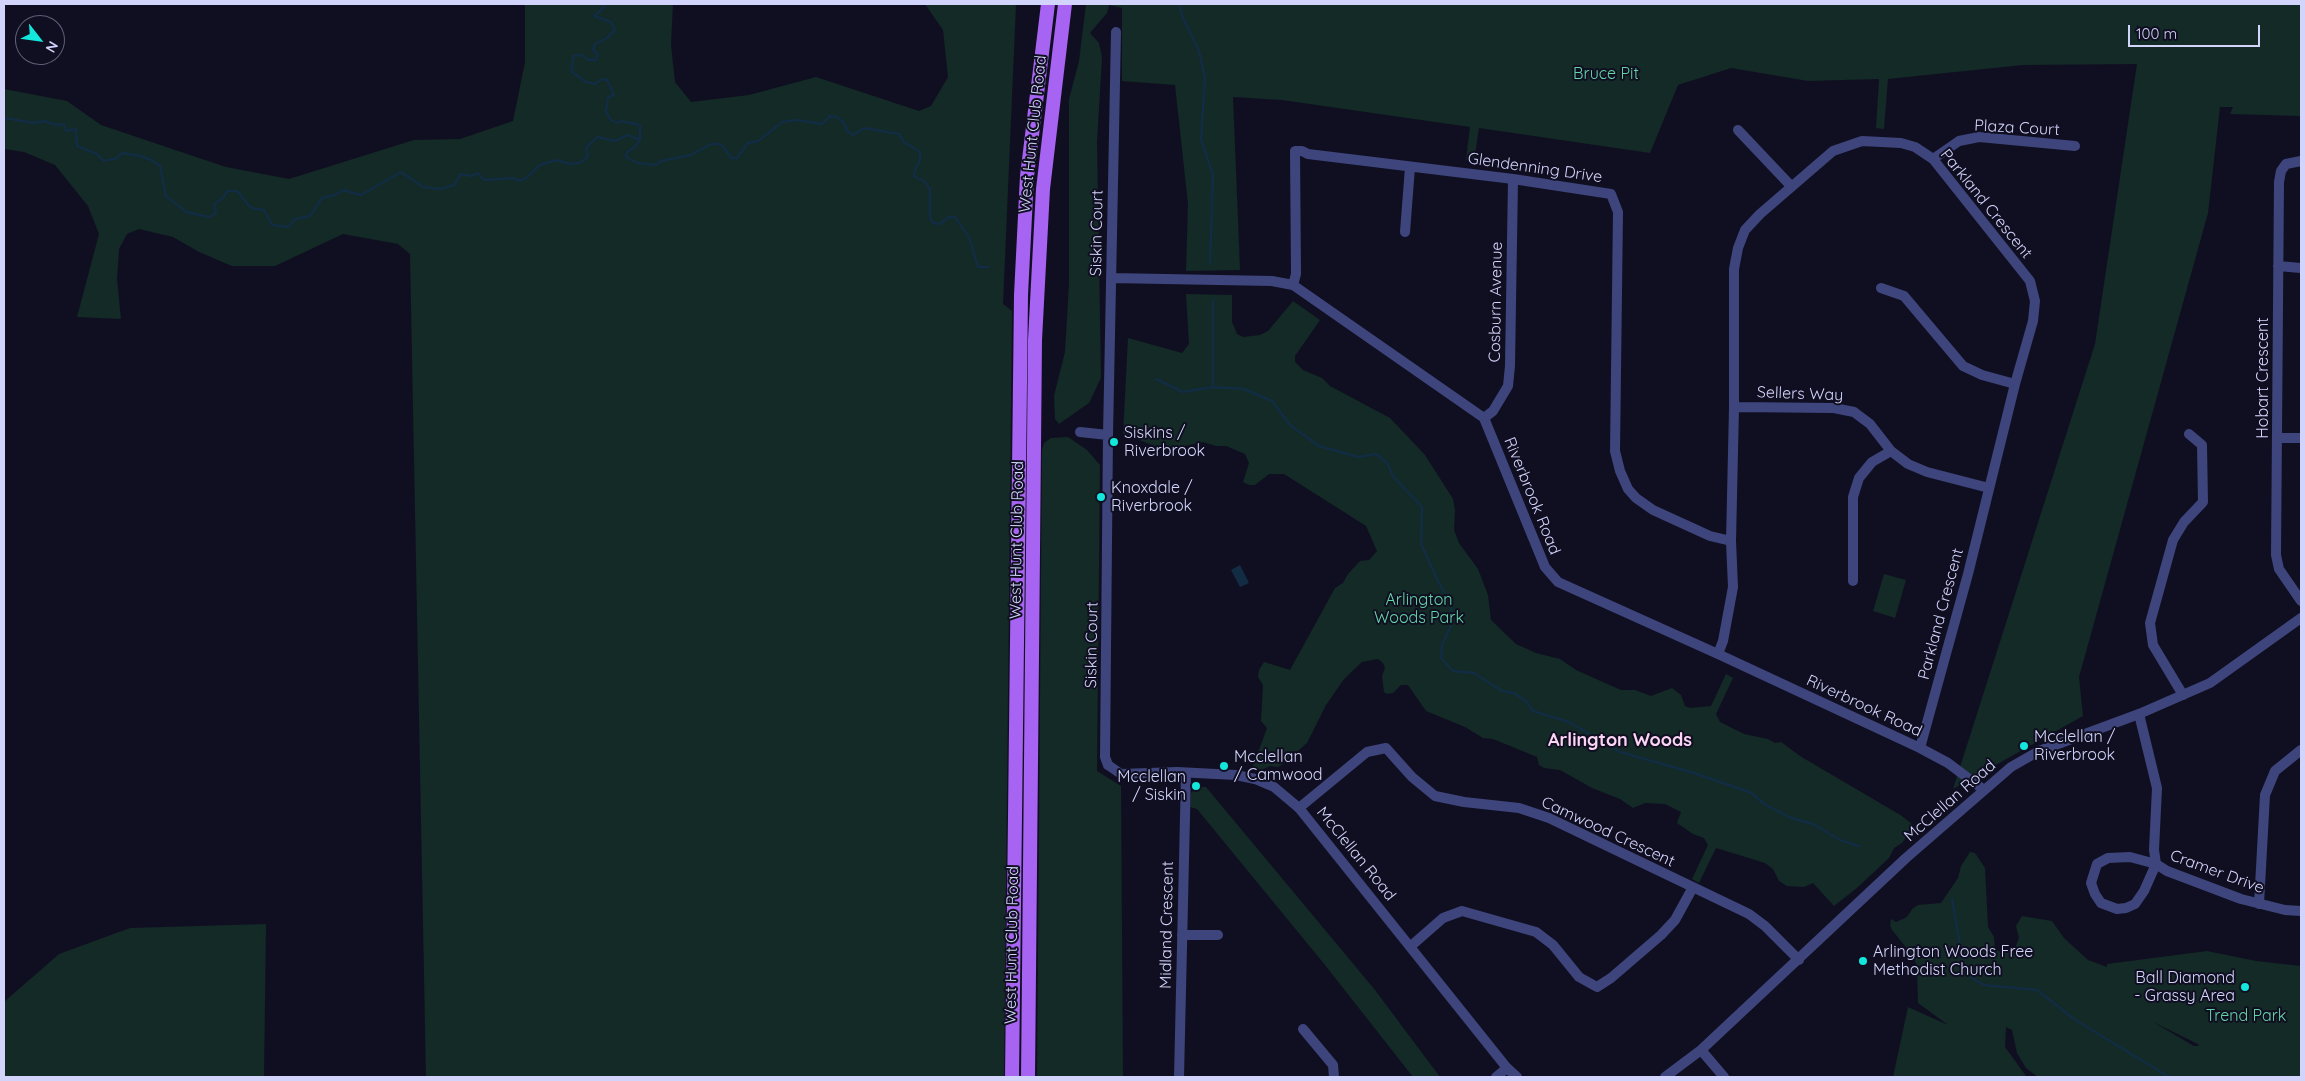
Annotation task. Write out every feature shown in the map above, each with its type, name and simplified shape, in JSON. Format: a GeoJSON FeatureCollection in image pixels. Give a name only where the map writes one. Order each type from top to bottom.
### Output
{"type":"FeatureCollection","features":[{"type":"Feature","properties":{"kind":"main road","name":"West Hunt Club Road"},"geometry":{"type":"LineString","coordinates":[[1012,1077],[1021,287],[1027,176],[1048,4]]}},
{"type":"Feature","properties":{"kind":"main road","name":"West Hunt Club Road"},"geometry":{"type":"LineString","coordinates":[[1028,1077],[1035,340],[1043,189],[1065,4]]}},
{"type":"Feature","properties":{"kind":"street","name":"Siskin Court"},"geometry":{"type":"LineString","coordinates":[[1108,765],[1106,756],[1108,435],[1116,32]]}},
{"type":"Feature","properties":{"kind":"street"},"geometry":{"type":"LineString","coordinates":[[1738,130],[1791,186]]}},
{"type":"Feature","properties":{"kind":"street","name":"Plaza Court"},"geometry":{"type":"LineString","coordinates":[[1933,159],[1959,141],[1979,137],[2075,146]]}},
{"type":"Feature","properties":{"kind":"street","name":"Parkland Crescent"},"geometry":{"type":"LineString","coordinates":[[1718,654],[1723,642],[1732,587],[1734,269],[1738,248],[1745,230],[1760,214],[1833,151],[1862,141],[1901,143],[1915,147],[1933,159],[2030,281],[2035,301],[2034,321],[2015,384],[1920,748]]}},
{"type":"Feature","properties":{"kind":"street","name":"Glendenning Drive"},"geometry":{"type":"LineString","coordinates":[[1293,285],[1296,274],[1295,151],[1513,179],[1612,194],[1618,212],[1615,451],[1620,471],[1628,489],[1636,498],[1653,510],[1710,536],[1731,540]]}},
{"type":"Feature","properties":{"kind":"street","name":"Hobart Crescent"},"geometry":{"type":"LineString","coordinates":[[2301,161],[2286,164],[2281,171],[2278,266],[2276,555],[2279,569],[2301,601]]}},
{"type":"Feature","properties":{"kind":"street"},"geometry":{"type":"LineString","coordinates":[[1405,232],[1410,167]]}},
{"type":"Feature","properties":{"kind":"street","name":"Cosburn Avenue"},"geometry":{"type":"LineString","coordinates":[[1484,418],[1493,411],[1508,386],[1510,366],[1513,179]]}},
{"type":"Feature","properties":{"kind":"street"},"geometry":{"type":"LineString","coordinates":[[2278,266],[2301,268]]}},
{"type":"Feature","properties":{"kind":"street"},"geometry":{"type":"LineString","coordinates":[[1111,278],[1272,281],[1293,285],[1484,418]]}},
{"type":"Feature","properties":{"kind":"street"},"geometry":{"type":"LineString","coordinates":[[1881,288],[1904,296],[1963,366],[1982,375],[2015,384]]}},
{"type":"Feature","properties":{"kind":"street","name":"Sellers Way"},"geometry":{"type":"LineString","coordinates":[[1734,407],[1834,408],[1854,412],[1870,424],[1891,451],[1908,464],[1927,472],[1989,488]]}},
{"type":"Feature","properties":{"kind":"street","name":"Riverbrook Road"},"geometry":{"type":"LineString","coordinates":[[1484,418],[1545,567],[1558,582],[1920,748],[1948,763],[1984,790]]}},
{"type":"Feature","properties":{"kind":"street"},"geometry":{"type":"LineString","coordinates":[[1080,432],[1108,435]]}},
{"type":"Feature","properties":{"kind":"street"},"geometry":{"type":"LineString","coordinates":[[2183,695],[2153,645],[2150,623],[2173,540],[2184,522],[2203,502],[2202,445],[2189,434]]}},
{"type":"Feature","properties":{"kind":"street"},"geometry":{"type":"LineString","coordinates":[[2278,438],[2301,438]]}},
{"type":"Feature","properties":{"kind":"street"},"geometry":{"type":"LineString","coordinates":[[1853,581],[1853,497],[1859,478],[1872,462],[1891,451]]}},
{"type":"Feature","properties":{"kind":"street","name":"McClellan Road"},"geometry":{"type":"LineString","coordinates":[[1665,1077],[1701,1050],[1906,858],[2011,767],[2031,755],[2139,714],[2210,683],[2301,618]]}},
{"type":"Feature","properties":{"kind":"street","name":"Cramer Drive"},"geometry":{"type":"LineString","coordinates":[[2139,714],[2157,788],[2154,850],[2156,864],[2167,872],[2259,904],[2301,911]]}},
{"type":"Feature","properties":{"kind":"street","name":"Camwood Crescent"},"geometry":{"type":"LineString","coordinates":[[1299,808],[1367,752],[1386,748],[1412,778],[1435,796],[1464,802],[1519,808],[1549,818],[1749,914],[1765,926],[1799,960]]}},
{"type":"Feature","properties":{"kind":"street"},"geometry":{"type":"LineString","coordinates":[[2259,904],[2265,795],[2275,770],[2301,750]]}},
{"type":"Feature","properties":{"kind":"street","name":"McClellan Road"},"geometry":{"type":"LineString","coordinates":[[1108,765],[1121,774],[1186,773],[1236,775],[1255,779],[1274,787],[1299,808],[1507,1068],[1517,1077]]}},
{"type":"Feature","properties":{"kind":"street","name":"Midland Crescent"},"geometry":{"type":"LineString","coordinates":[[1179,1077],[1186,773]]}},
{"type":"Feature","properties":{"kind":"street"},"geometry":{"type":"LineString","coordinates":[[2130,857],[2156,864],[2144,891],[2135,904],[2117,909],[2101,902],[2095,894],[2091,883],[2093,873],[2097,864],[2108,858],[2130,857]]}},
{"type":"Feature","properties":{"kind":"street"},"geometry":{"type":"LineString","coordinates":[[1411,946],[1442,918],[1462,911],[1536,932],[1553,945],[1580,977],[1596,987],[1611,978],[1661,935],[1675,920],[1692,888]]}},
{"type":"Feature","properties":{"kind":"street"},"geometry":{"type":"LineString","coordinates":[[1182,935],[1218,935]]}},
{"type":"Feature","properties":{"kind":"street"},"geometry":{"type":"LineString","coordinates":[[1303,1029],[1333,1065],[1334,1077]]}},
{"type":"Feature","properties":{"kind":"street"},"geometry":{"type":"LineString","coordinates":[[1701,1050],[1724,1077]]}},
{"type":"Feature","properties":{"kind":"street"},"geometry":{"type":"LineString","coordinates":[[1496,1077],[1507,1068]]}},
{"type":"Feature","properties":{"kind":"green space"},"geometry":{"type":"Polygon","coordinates":[[[525,4],[673,4],[671,45],[675,82],[691,102],[749,95],[816,77],[919,111],[931,106],[948,77],[943,30],[925,4],[1016,4],[1003,304],[1012,311],[1004,1077],[426,1077],[410,254],[398,244],[343,234],[275,266],[232,266],[199,252],[173,237],[139,229],[127,234],[119,249],[117,279],[121,319],[77,317],[99,234],[88,206],[55,165],[24,152],[4,149],[4,89],[67,101],[101,125],[226,167],[289,179],[414,140],[460,139],[513,121],[525,62],[525,4]]]}},
{"type":"Feature","properties":{"kind":"green space","name":"Bruce Pit"},"geometry":{"type":"Polygon","coordinates":[[[1086,4],[2301,4],[2301,116],[2230,114],[2233,107],[2220,107],[2208,213],[2079,677],[2083,716],[1953,789],[2095,344],[2137,64],[2023,65],[1888,79],[1884,129],[1876,128],[1879,79],[1808,81],[1731,68],[1678,85],[1650,153],[1479,128],[1474,161],[1466,160],[1470,127],[1282,100],[1233,97],[1240,270],[1186,271],[1188,204],[1175,85],[1122,81],[1122,8],[1109,5],[1107,13],[1090,33],[1099,43],[1102,57],[1097,142],[1101,378],[1089,403],[1059,424],[1055,419],[1054,396],[1065,352],[1069,284],[1069,99],[1079,61],[1086,4]]]}},
{"type":"Feature","properties":{"kind":"green space","name":"Arlington Woods Park"},"geometry":{"type":"Polygon","coordinates":[[[1186,294],[1232,295],[1232,322],[1237,334],[1243,337],[1260,335],[1268,331],[1293,301],[1320,320],[1295,356],[1295,362],[1303,370],[1322,378],[1330,386],[1390,418],[1425,455],[1453,499],[1455,510],[1454,530],[1459,543],[1478,569],[1488,595],[1491,620],[1516,644],[1536,653],[1560,659],[1576,670],[1621,690],[1635,690],[1651,696],[1672,688],[1681,695],[1685,706],[1690,708],[1711,706],[1726,674],[1733,678],[1716,714],[1720,722],[1744,734],[1768,739],[1775,743],[1781,742],[1800,756],[1902,816],[1914,826],[1902,843],[1894,848],[1889,858],[1858,887],[1834,906],[1813,883],[1804,887],[1787,886],[1779,881],[1773,869],[1765,863],[1716,848],[1699,883],[1692,879],[1708,845],[1704,838],[1693,834],[1677,823],[1681,812],[1665,804],[1645,803],[1633,808],[1620,799],[1592,788],[1560,770],[1544,768],[1539,765],[1537,757],[1493,739],[1483,738],[1465,727],[1426,711],[1408,685],[1401,685],[1393,693],[1387,694],[1384,692],[1382,676],[1385,668],[1378,659],[1362,662],[1344,679],[1326,705],[1307,743],[1283,764],[1278,767],[1270,766],[1261,770],[1253,766],[1267,728],[1261,721],[1263,685],[1258,677],[1259,670],[1264,662],[1290,670],[1335,588],[1343,583],[1348,574],[1360,561],[1369,560],[1377,551],[1366,526],[1284,474],[1269,474],[1255,485],[1243,482],[1249,463],[1245,454],[1226,446],[1216,446],[1203,442],[1166,450],[1123,434],[1128,338],[1182,353],[1189,344],[1186,294]]]}},
{"type":"Feature","properties":{"kind":"green space"},"geometry":{"type":"Polygon","coordinates":[[[1068,437],[1087,450],[1100,465],[1097,771],[1121,786],[1123,1077],[1037,1077],[1042,450],[1044,443],[1051,438],[1068,437]]]}},
{"type":"Feature","properties":{"kind":"green space"},"geometry":{"type":"Polygon","coordinates":[[[1884,574],[1906,580],[1895,618],[1873,611],[1884,574]]]}},
{"type":"Feature","properties":{"kind":"green space"},"geometry":{"type":"Polygon","coordinates":[[[1197,787],[1206,787],[1375,990],[1440,1077],[1413,1077],[1325,965],[1197,809],[1190,807],[1191,793],[1197,787]]]}},
{"type":"Feature","properties":{"kind":"green space","name":"Trend Park"},"geometry":{"type":"Polygon","coordinates":[[[1970,852],[1975,853],[1985,868],[1988,927],[1994,937],[1995,950],[2006,953],[2015,948],[2019,938],[2016,926],[2022,916],[2052,921],[2064,938],[2088,960],[2107,967],[2107,964],[2207,951],[2256,961],[2301,966],[2301,1077],[2038,1077],[2026,1068],[2017,1053],[2012,1030],[2006,1027],[2005,1047],[2026,1076],[2030,1077],[1893,1077],[1908,1007],[1948,1025],[1918,1003],[1917,966],[1913,956],[1892,930],[1890,925],[1891,919],[1896,922],[1907,917],[1913,908],[1918,905],[1941,903],[1958,878],[1961,866],[1970,852]],[[2153,1022],[2194,1046],[2199,1046],[2153,1022]]]}},
{"type":"Feature","properties":{"kind":"green space"},"geometry":{"type":"Polygon","coordinates":[[[266,924],[264,1077],[4,1077],[4,1002],[59,954],[130,928],[266,924]]]}},
{"type":"Feature","properties":{"kind":"water"},"geometry":{"type":"Polygon","coordinates":[[[1240,565],[1249,583],[1240,587],[1231,570],[1240,565]]]}},
{"type":"Feature","properties":{"kind":"waterway"},"geometry":{"type":"LineString","coordinates":[[602,4],[604,7],[594,16],[611,22],[615,30],[607,38],[595,44],[593,50],[598,54],[596,60],[588,60],[582,55],[573,56],[572,72],[586,82],[595,84],[602,79],[607,80],[614,95],[608,97],[606,112],[611,120],[617,123],[621,121],[640,125],[640,140],[635,147],[627,152],[626,157],[637,163],[656,165],[661,161],[691,155],[711,144],[719,144],[724,147],[731,158],[737,158],[748,143],[758,141],[782,122],[797,120],[822,124],[830,116],[837,117],[844,123],[847,131],[853,135],[864,128],[899,134],[904,142],[920,152],[920,161],[914,176],[925,182],[930,189],[930,217],[933,223],[940,224],[949,217],[955,217],[969,237],[978,267],[989,267]]}},
{"type":"Feature","properties":{"kind":"waterway"},"geometry":{"type":"LineString","coordinates":[[1179,4],[1183,18],[1199,51],[1205,78],[1201,140],[1213,175],[1210,264]]}},
{"type":"Feature","properties":{"kind":"waterway"},"geometry":{"type":"LineString","coordinates":[[4,118],[34,123],[44,121],[56,125],[64,124],[66,131],[76,129],[77,146],[97,154],[104,161],[117,158],[122,153],[141,156],[151,160],[160,166],[166,196],[186,212],[209,217],[216,213],[214,204],[223,198],[227,191],[237,191],[251,208],[264,210],[272,225],[288,227],[295,219],[310,216],[322,198],[335,195],[343,190],[361,195],[401,172],[423,187],[440,189],[454,185],[461,174],[471,176],[478,173],[484,180],[512,178],[520,181],[540,165],[556,160],[570,164],[580,163],[588,156],[586,148],[597,137],[615,141],[628,135],[640,140]]}},
{"type":"Feature","properties":{"kind":"waterway"},"geometry":{"type":"LineString","coordinates":[[1213,300],[1213,387]]}},
{"type":"Feature","properties":{"kind":"waterway"},"geometry":{"type":"LineString","coordinates":[[1156,379],[1183,392],[1213,387],[1244,389],[1272,401],[1290,425],[1319,446],[1358,457],[1376,454],[1387,463],[1393,476],[1422,507],[1421,544],[1451,604],[1451,626],[1442,645],[1441,658],[1453,671],[1474,673],[1502,691],[1514,693],[1527,702],[1533,711],[1569,722],[1620,752],[1694,773],[1752,793],[1764,804],[1791,818],[1813,824],[1840,840],[1859,846]]}},
{"type":"Feature","properties":{"kind":"waterway"},"geometry":{"type":"LineString","coordinates":[[1952,899],[1964,967],[1973,979],[1984,985],[2037,990],[2074,1019],[2169,1077]]}},
{"type":"Feature","properties":{"kind":"place","name":"Siskins / Riverbrook"},"geometry":{"type":"Point","coordinates":[1114,442]}},
{"type":"Feature","properties":{"kind":"place","name":"Knoxdale / Riverbrook"},"geometry":{"type":"Point","coordinates":[1101,497]}},
{"type":"Feature","properties":{"kind":"place","name":"Mcclellan / Riverbrook"},"geometry":{"type":"Point","coordinates":[2024,746]}},
{"type":"Feature","properties":{"kind":"place","name":"Mcclellan / Camwood"},"geometry":{"type":"Point","coordinates":[1224,766]}},
{"type":"Feature","properties":{"kind":"place","name":"Mcclellan / Siskin"},"geometry":{"type":"Point","coordinates":[1196,786]}},
{"type":"Feature","properties":{"kind":"place","name":"Arlington Woods Free Methodist Church"},"geometry":{"type":"Point","coordinates":[1863,961]}},
{"type":"Feature","properties":{"kind":"place","name":"Ball Diamond - Grassy Area"},"geometry":{"type":"Point","coordinates":[2245,987]}},
{"type":"Feature","properties":{"kind":"district","name":"Arlington Woods"},"geometry":{"type":"Point","coordinates":[1620,741]}}]}
